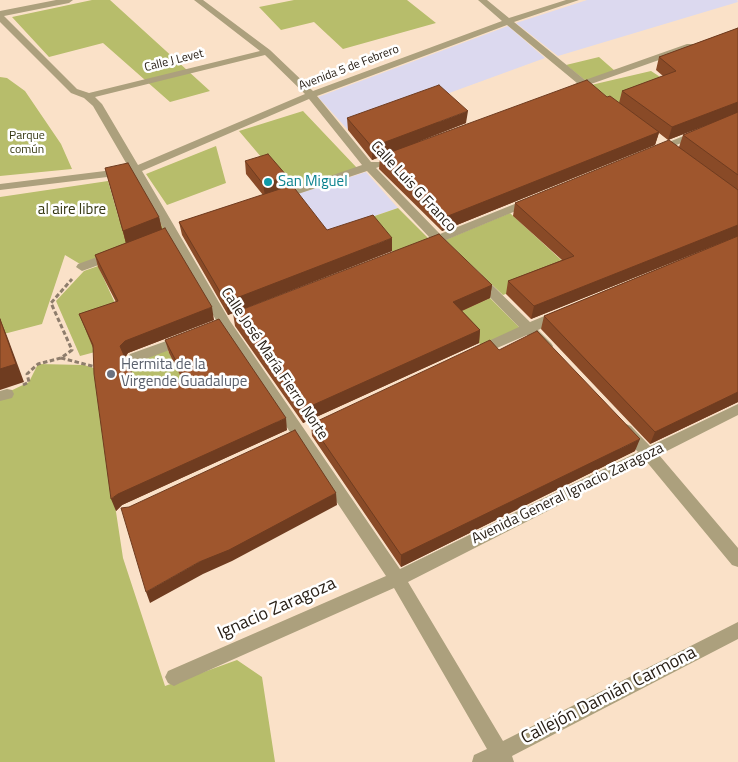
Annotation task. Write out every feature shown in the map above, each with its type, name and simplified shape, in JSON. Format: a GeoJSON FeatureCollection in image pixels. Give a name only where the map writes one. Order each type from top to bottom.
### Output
{"type":"FeatureCollection","features":[{"type":"Feature","properties":{"kind":"street"},"geometry":{"type":"LineString","coordinates":[[0,15],[69,0]]}},
{"type":"Feature","properties":{"kind":"street","name":"Calle Luis G Franco"},"geometry":{"type":"LineString","coordinates":[[198,0],[267,52],[311,95],[368,167],[556,356]]}},
{"type":"Feature","properties":{"kind":"street"},"geometry":{"type":"LineString","coordinates":[[482,0],[598,95]]}},
{"type":"Feature","properties":{"kind":"street","name":"Avenida 5 de Febrero"},"geometry":{"type":"LineString","coordinates":[[0,187],[135,170],[311,95],[509,21],[575,0]]}},
{"type":"Feature","properties":{"kind":"street","name":"Calle José María Fierro Norte"},"geometry":{"type":"LineString","coordinates":[[0,15],[74,92],[88,96],[97,104],[225,324],[305,430],[397,578],[502,757]]}},
{"type":"Feature","properties":{"kind":"street"},"geometry":{"type":"LineString","coordinates":[[557,94],[702,42]]}},
{"type":"Feature","properties":{"kind":"street","name":"Calle J Levet"},"geometry":{"type":"LineString","coordinates":[[88,96],[267,52]]}},
{"type":"Feature","properties":{"kind":"street"},"geometry":{"type":"LineString","coordinates":[[647,153],[710,128]]}},
{"type":"Feature","properties":{"kind":"street"},"geometry":{"type":"LineString","coordinates":[[265,202],[386,160]]}},
{"type":"Feature","properties":{"kind":"street"},"geometry":{"type":"LineString","coordinates":[[420,246],[538,198]]}},
{"type":"Feature","properties":{"kind":"street"},"geometry":{"type":"LineString","coordinates":[[82,267],[127,250]]}},
{"type":"Feature","properties":{"kind":"street"},"geometry":{"type":"LineString","coordinates":[[467,356],[574,309]]}},
{"type":"Feature","properties":{"kind":"street"},"geometry":{"type":"LineString","coordinates":[[135,358],[198,334]]}},
{"type":"Feature","properties":{"kind":"street","name":"Avenida General Ignacio Zaragoza"},"geometry":{"type":"LineString","coordinates":[[397,578],[738,408]]}},
{"type":"Feature","properties":{"kind":"street"},"geometry":{"type":"LineString","coordinates":[[616,419],[649,454],[738,560]]}},
{"type":"Feature","properties":{"kind":"street"},"geometry":{"type":"LineString","coordinates":[[282,441],[305,430]]}},
{"type":"Feature","properties":{"kind":"street","name":"Ignacio Zaragoza"},"geometry":{"type":"LineString","coordinates":[[174,677],[397,578]]}},
{"type":"Feature","properties":{"kind":"street","name":"Callejón Damián Carmona"},"geometry":{"type":"LineString","coordinates":[[481,762],[502,757],[738,630]]}},
{"type":"Feature","properties":{"kind":"path"},"geometry":{"type":"LineString","coordinates":[[3,395],[29,382],[27,374],[38,364],[61,358],[72,350],[51,303],[82,267]]}},
{"type":"Feature","properties":{"kind":"path"},"geometry":{"type":"LineString","coordinates":[[61,358],[97,367]]}},
{"type":"Feature","properties":{"kind":"shaded area"},"geometry":{"type":"Polygon","coordinates":[[[587,0],[737,0],[738,2],[558,56],[516,23],[587,0]]]}},
{"type":"Feature","properties":{"kind":"shaded area"},"geometry":{"type":"Polygon","coordinates":[[[508,26],[545,58],[348,130],[318,97],[508,26]]]}},
{"type":"Feature","properties":{"kind":"shaded area"},"geometry":{"type":"Polygon","coordinates":[[[366,172],[398,208],[321,234],[291,196],[366,172]]]}},
{"type":"Feature","properties":{"kind":"green space"},"geometry":{"type":"Polygon","coordinates":[[[92,0],[110,0],[210,91],[170,102],[103,43],[49,57],[12,17],[92,0]]]}},
{"type":"Feature","properties":{"kind":"green space"},"geometry":{"type":"Polygon","coordinates":[[[294,0],[407,0],[436,23],[343,49],[314,22],[281,30],[259,7],[294,0]]]}},
{"type":"Feature","properties":{"kind":"green space"},"geometry":{"type":"Polygon","coordinates":[[[599,57],[615,71],[586,81],[566,65],[599,57]]]}},
{"type":"Feature","properties":{"kind":"green space"},"geometry":{"type":"Polygon","coordinates":[[[651,71],[668,82],[622,108],[591,85],[651,71]]]}},
{"type":"Feature","properties":{"kind":"green space","name":"Parque común"},"geometry":{"type":"Polygon","coordinates":[[[0,77],[7,78],[25,91],[61,144],[72,169],[0,176],[0,77]]]}},
{"type":"Feature","properties":{"kind":"green space"},"geometry":{"type":"Polygon","coordinates":[[[303,111],[357,168],[290,191],[239,131],[303,111]]]}},
{"type":"Feature","properties":{"kind":"green space"},"geometry":{"type":"Polygon","coordinates":[[[216,146],[226,183],[167,205],[146,174],[216,146]]]}},
{"type":"Feature","properties":{"kind":"green space","name":"al aire libre"},"geometry":{"type":"Polygon","coordinates":[[[108,181],[119,219],[153,209],[166,233],[80,264],[65,255],[42,324],[0,335],[0,197],[108,181]]]}},
{"type":"Feature","properties":{"kind":"green space"},"geometry":{"type":"Polygon","coordinates":[[[398,208],[429,239],[394,254],[373,228],[363,220],[398,208]]]}},
{"type":"Feature","properties":{"kind":"green space"},"geometry":{"type":"Polygon","coordinates":[[[510,213],[571,269],[503,295],[445,240],[510,213]]]}},
{"type":"Feature","properties":{"kind":"green space"},"geometry":{"type":"Polygon","coordinates":[[[98,266],[120,314],[95,352],[80,356],[56,301],[84,271],[98,266]]]}},
{"type":"Feature","properties":{"kind":"green space"},"geometry":{"type":"Polygon","coordinates":[[[490,298],[520,328],[482,346],[452,315],[490,298]]]}},
{"type":"Feature","properties":{"kind":"green space"},"geometry":{"type":"Polygon","coordinates":[[[167,349],[189,392],[142,403],[126,363],[167,349]]]}},
{"type":"Feature","properties":{"kind":"green space"},"geometry":{"type":"Polygon","coordinates":[[[38,364],[84,365],[97,369],[106,446],[123,558],[165,686],[237,660],[262,677],[275,762],[0,762],[0,396],[29,382],[38,364]]]}},
{"type":"Feature","properties":{"kind":"building"},"geometry":{"type":"Polygon","coordinates":[[[738,28],[738,102],[672,127],[622,91],[676,71],[659,57],[738,28]]]}},
{"type":"Feature","properties":{"kind":"building"},"geometry":{"type":"Polygon","coordinates":[[[587,80],[607,97],[610,96],[659,132],[443,218],[380,156],[587,80]]]}},
{"type":"Feature","properties":{"kind":"building"},"geometry":{"type":"Polygon","coordinates":[[[439,85],[468,111],[372,147],[347,118],[439,85]]]}},
{"type":"Feature","properties":{"kind":"building"},"geometry":{"type":"Polygon","coordinates":[[[738,112],[738,175],[683,135],[738,112]]]}},
{"type":"Feature","properties":{"kind":"building"},"geometry":{"type":"Polygon","coordinates":[[[669,140],[738,190],[738,225],[534,306],[508,281],[574,256],[515,203],[669,140]]]}},
{"type":"Feature","properties":{"kind":"building"},"geometry":{"type":"Polygon","coordinates":[[[268,154],[287,176],[263,184],[245,161],[268,154]]]}},
{"type":"Feature","properties":{"kind":"building"},"geometry":{"type":"Polygon","coordinates":[[[128,163],[159,217],[123,231],[105,168],[128,163]]]}},
{"type":"Feature","properties":{"kind":"building"},"geometry":{"type":"Polygon","coordinates":[[[292,185],[327,230],[373,215],[392,238],[226,302],[179,222],[292,185]]]}},
{"type":"Feature","properties":{"kind":"building"},"geometry":{"type":"Polygon","coordinates":[[[165,228],[212,307],[125,341],[120,346],[139,390],[186,380],[165,340],[219,319],[286,418],[118,494],[111,499],[94,374],[93,345],[79,314],[118,301],[95,255],[165,228]]]}},
{"type":"Feature","properties":{"kind":"building"},"geometry":{"type":"Polygon","coordinates":[[[439,234],[492,285],[453,302],[480,330],[302,410],[233,313],[439,234]]]}},
{"type":"Feature","properties":{"kind":"building"},"geometry":{"type":"Polygon","coordinates":[[[738,236],[738,392],[655,432],[544,316],[738,236]]]}},
{"type":"Feature","properties":{"kind":"building"},"geometry":{"type":"Polygon","coordinates":[[[0,319],[16,364],[0,369],[0,319]]]}},
{"type":"Feature","properties":{"kind":"building"},"geometry":{"type":"Polygon","coordinates":[[[537,331],[640,439],[401,555],[311,424],[490,340],[499,350],[537,331]]]}},
{"type":"Feature","properties":{"kind":"building"},"geometry":{"type":"Polygon","coordinates":[[[295,430],[336,493],[229,550],[199,562],[146,592],[121,508],[129,507],[295,430]]]}},
{"type":"Feature","properties":{"kind":"place","name":"San Miguel"},"geometry":{"type":"Point","coordinates":[268,182]}},
{"type":"Feature","properties":{"kind":"place","name":"Hermita de la Virgende Guadalupe"},"geometry":{"type":"Point","coordinates":[111,374]}}]}
